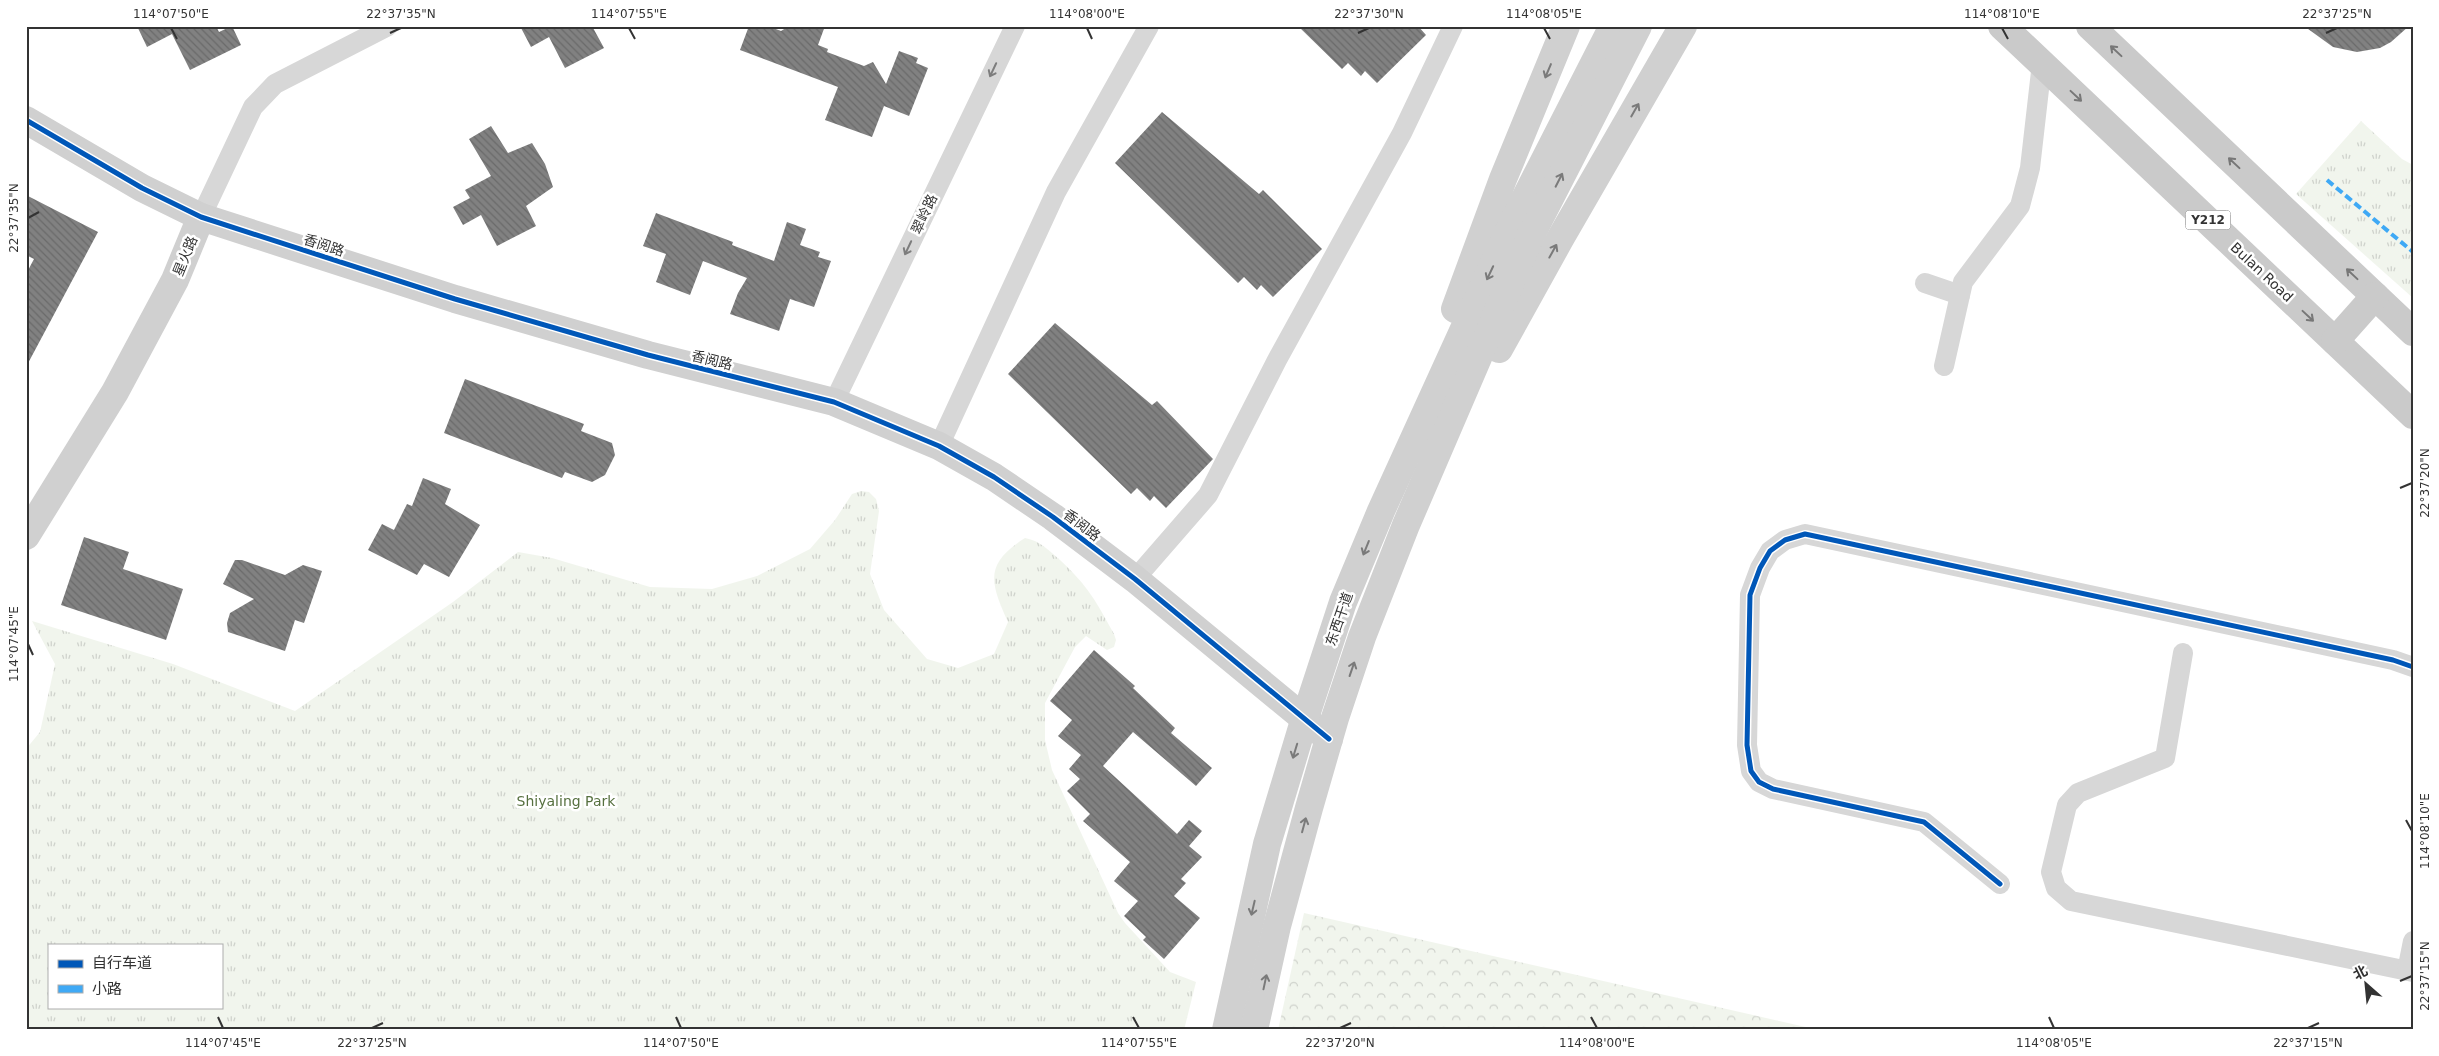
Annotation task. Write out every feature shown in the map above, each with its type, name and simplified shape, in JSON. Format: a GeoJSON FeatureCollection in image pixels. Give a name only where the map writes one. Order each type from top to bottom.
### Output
{"type":"FeatureCollection","features":[{"type":"Feature","properties":{"kind":"main road"},"geometry":{"type":"LineString","coordinates":[[1381,511],[1503,178],[1566,26]]}},
{"type":"Feature","properties":{"kind":"main road"},"geometry":{"type":"LineString","coordinates":[[1520,234],[1613,26]]}},
{"type":"Feature","properties":{"kind":"main road"},"geometry":{"type":"LineString","coordinates":[[1520,234],[1638,26]]}},
{"type":"Feature","properties":{"kind":"main road"},"geometry":{"type":"LineString","coordinates":[[1406,525],[1516,318],[1683,26]]}},
{"type":"Feature","properties":{"kind":"main road","name":"Bulan Road"},"geometry":{"type":"LineString","coordinates":[[2002,26],[2413,415]]}},
{"type":"Feature","properties":{"kind":"main road"},"geometry":{"type":"LineString","coordinates":[[2090,26],[2413,332]]}},
{"type":"Feature","properties":{"kind":"main road","name":"香阅路"},"geometry":{"type":"LineString","coordinates":[[26,120],[142,188],[201,217],[455,300],[648,355],[834,402],[939,446],[994,477],[1053,517],[1135,579],[1329,739]]}},
{"type":"Feature","properties":{"kind":"main road","name":"星火路"},"geometry":{"type":"LineString","coordinates":[[26,536],[115,392],[175,280],[201,217]]}},
{"type":"Feature","properties":{"kind":"main road","name":"东西干道"},"geometry":{"type":"LineString","coordinates":[[1226,1030],[1268,844],[1304,720],[1343,602],[1381,511],[1520,234]]}},
{"type":"Feature","properties":{"kind":"main road","name":"东西干道"},"geometry":{"type":"LineString","coordinates":[[1254,1030],[1277,926],[1329,739],[1362,637],[1520,234]]}},
{"type":"Feature","properties":{"kind":"main road"},"geometry":{"type":"LineString","coordinates":[[2335,341],[2375,296]]}},
{"type":"Feature","properties":{"kind":"street","name":"星火路"},"geometry":{"type":"LineString","coordinates":[[201,217],[253,107],[274,84],[388,26]]}},
{"type":"Feature","properties":{"kind":"street","name":"翠岭路"},"geometry":{"type":"LineString","coordinates":[[834,402],[1015,26]]}},
{"type":"Feature","properties":{"kind":"street"},"geometry":{"type":"LineString","coordinates":[[939,446],[1056,192],[1149,26]]}},
{"type":"Feature","properties":{"kind":"street"},"geometry":{"type":"LineString","coordinates":[[1135,579],[1208,495],[1277,360],[1402,133],[1453,26]]}},
{"type":"Feature","properties":{"kind":"street"},"geometry":{"type":"LineString","coordinates":[[1944,366],[1963,282],[2020,206],[2030,168],[2042,63]]}},
{"type":"Feature","properties":{"kind":"street"},"geometry":{"type":"LineString","coordinates":[[1925,283],[1960,295]]}},
{"type":"Feature","properties":{"kind":"street"},"geometry":{"type":"LineString","coordinates":[[2000,884],[1924,822],[1773,790],[1759,782],[1751,771],[1747,745],[1750,595],[1760,568],[1770,551],[1784,540],[1805,534],[2413,666]]}},
{"type":"Feature","properties":{"kind":"street"},"geometry":{"type":"LineString","coordinates":[[2183,653],[2164,758],[2078,793],[2068,805],[2051,872],[2056,888],[2071,901],[2410,971],[2413,941]]}},
{"type":"Feature","properties":{"kind":"green space"},"geometry":{"type":"Polygon","coordinates":[[[2361,121],[2402,159],[2413,165],[2413,298],[2296,194],[2361,121]]]}},
{"type":"Feature","properties":{"kind":"green space","name":"Shiyaling Park"},"geometry":{"type":"Polygon","coordinates":[[[861,491],[869,492],[876,499],[879,511],[870,574],[884,610],[927,659],[958,668],[994,654],[1008,622],[997,596],[994,575],[997,565],[1003,556],[1025,538],[1031,539],[1048,549],[1085,586],[1116,640],[1114,647],[1107,650],[1086,636],[1075,647],[1045,703],[1045,740],[1052,770],[1118,913],[1170,972],[1196,982],[1184,1030],[26,1030],[26,749],[40,732],[55,664],[32,621],[173,664],[295,711],[453,602],[518,552],[552,558],[650,587],[712,589],[757,576],[810,549],[835,520],[852,494],[861,491]]]}},
{"type":"Feature","properties":{"kind":"green space"},"geometry":{"type":"Polygon","coordinates":[[[1304,913],[1819,1030],[1278,1030],[1304,913]]]}},
{"type":"Feature","properties":{"kind":"building"},"geometry":{"type":"Polygon","coordinates":[[[137,26],[216,26],[219,32],[232,26],[241,45],[190,70],[172,34],[147,47],[137,26]]]}},
{"type":"Feature","properties":{"kind":"building"},"geometry":{"type":"Polygon","coordinates":[[[520,26],[592,26],[604,48],[565,68],[549,37],[531,47],[520,26]]]}},
{"type":"Feature","properties":{"kind":"building"},"geometry":{"type":"Polygon","coordinates":[[[749,26],[768,26],[781,31],[789,26],[825,26],[818,45],[828,49],[827,52],[864,66],[873,62],[886,84],[899,51],[918,58],[916,63],[928,68],[909,116],[884,106],[872,137],[825,120],[838,87],[740,50],[749,26]]]}},
{"type":"Feature","properties":{"kind":"building"},"geometry":{"type":"Polygon","coordinates":[[[1298,26],[1418,26],[1426,35],[1377,83],[1365,71],[1361,76],[1348,63],[1342,69],[1298,26]]]}},
{"type":"Feature","properties":{"kind":"building"},"geometry":{"type":"Polygon","coordinates":[[[2304,26],[2409,26],[2391,42],[2380,48],[2357,52],[2333,47],[2304,26]]]}},
{"type":"Feature","properties":{"kind":"building"},"geometry":{"type":"Polygon","coordinates":[[[1162,112],[1259,194],[1263,190],[1322,249],[1273,297],[1261,285],[1257,290],[1244,277],[1238,283],[1115,163],[1162,112]]]}},
{"type":"Feature","properties":{"kind":"building"},"geometry":{"type":"Polygon","coordinates":[[[491,126],[508,153],[532,143],[545,164],[553,187],[526,206],[536,226],[497,246],[481,215],[463,225],[453,207],[470,198],[465,190],[491,176],[469,139],[491,126]]]}},
{"type":"Feature","properties":{"kind":"building"},"geometry":{"type":"Polygon","coordinates":[[[26,195],[98,232],[26,367],[26,274],[34,259],[26,255],[26,195]]]}},
{"type":"Feature","properties":{"kind":"building"},"geometry":{"type":"Polygon","coordinates":[[[656,213],[733,242],[732,245],[774,261],[787,222],[806,229],[800,245],[820,252],[818,257],[831,261],[814,307],[790,299],[779,331],[730,314],[738,293],[747,278],[703,261],[690,295],[656,282],[666,254],[643,246],[656,213]]]}},
{"type":"Feature","properties":{"kind":"building"},"geometry":{"type":"Polygon","coordinates":[[[1055,323],[1152,405],[1157,401],[1213,459],[1166,508],[1154,496],[1150,501],[1137,488],[1131,494],[1008,374],[1055,323]]]}},
{"type":"Feature","properties":{"kind":"building"},"geometry":{"type":"Polygon","coordinates":[[[465,379],[584,424],[581,431],[612,443],[615,455],[605,475],[592,482],[565,472],[562,478],[444,433],[465,379]]]}},
{"type":"Feature","properties":{"kind":"building"},"geometry":{"type":"Polygon","coordinates":[[[423,478],[451,489],[445,504],[480,525],[449,577],[424,564],[417,575],[368,550],[382,524],[394,530],[407,504],[412,506],[423,478]]]}},
{"type":"Feature","properties":{"kind":"building"},"geometry":{"type":"Polygon","coordinates":[[[84,537],[129,552],[123,569],[183,589],[166,640],[61,605],[84,537]]]}},
{"type":"Feature","properties":{"kind":"building"},"geometry":{"type":"Polygon","coordinates":[[[235,560],[242,560],[285,575],[303,565],[322,571],[304,623],[295,620],[285,651],[228,632],[227,623],[230,613],[254,599],[223,584],[235,560]]]}},
{"type":"Feature","properties":{"kind":"building"},"geometry":{"type":"Polygon","coordinates":[[[1094,650],[1135,686],[1133,688],[1175,728],[1171,733],[1212,768],[1196,786],[1133,732],[1103,766],[1177,834],[1189,820],[1202,831],[1189,846],[1202,857],[1181,879],[1186,883],[1174,896],[1200,918],[1164,959],[1143,940],[1146,937],[1124,916],[1138,901],[1114,881],[1130,862],[1083,821],[1090,814],[1067,791],[1080,779],[1069,769],[1081,755],[1058,736],[1072,720],[1050,701],[1094,650]]]}},
{"type":"Feature","properties":{"kind":"marked path"},"geometry":{"type":"LineString","coordinates":[[2327,180],[2413,252]]}},
{"type":"Feature","properties":{"kind":"cycle path"},"geometry":{"type":"LineString","coordinates":[[26,120],[142,188],[201,217],[455,299],[648,355],[834,402],[939,446],[994,477],[1053,517],[1135,579],[1329,739]]}},
{"type":"Feature","properties":{"kind":"cycle path"},"geometry":{"type":"LineString","coordinates":[[2000,884],[1924,822],[1773,789],[1759,782],[1751,771],[1747,745],[1750,595],[1760,568],[1770,551],[1785,540],[1805,534],[2393,660],[2413,667]]}}]}
